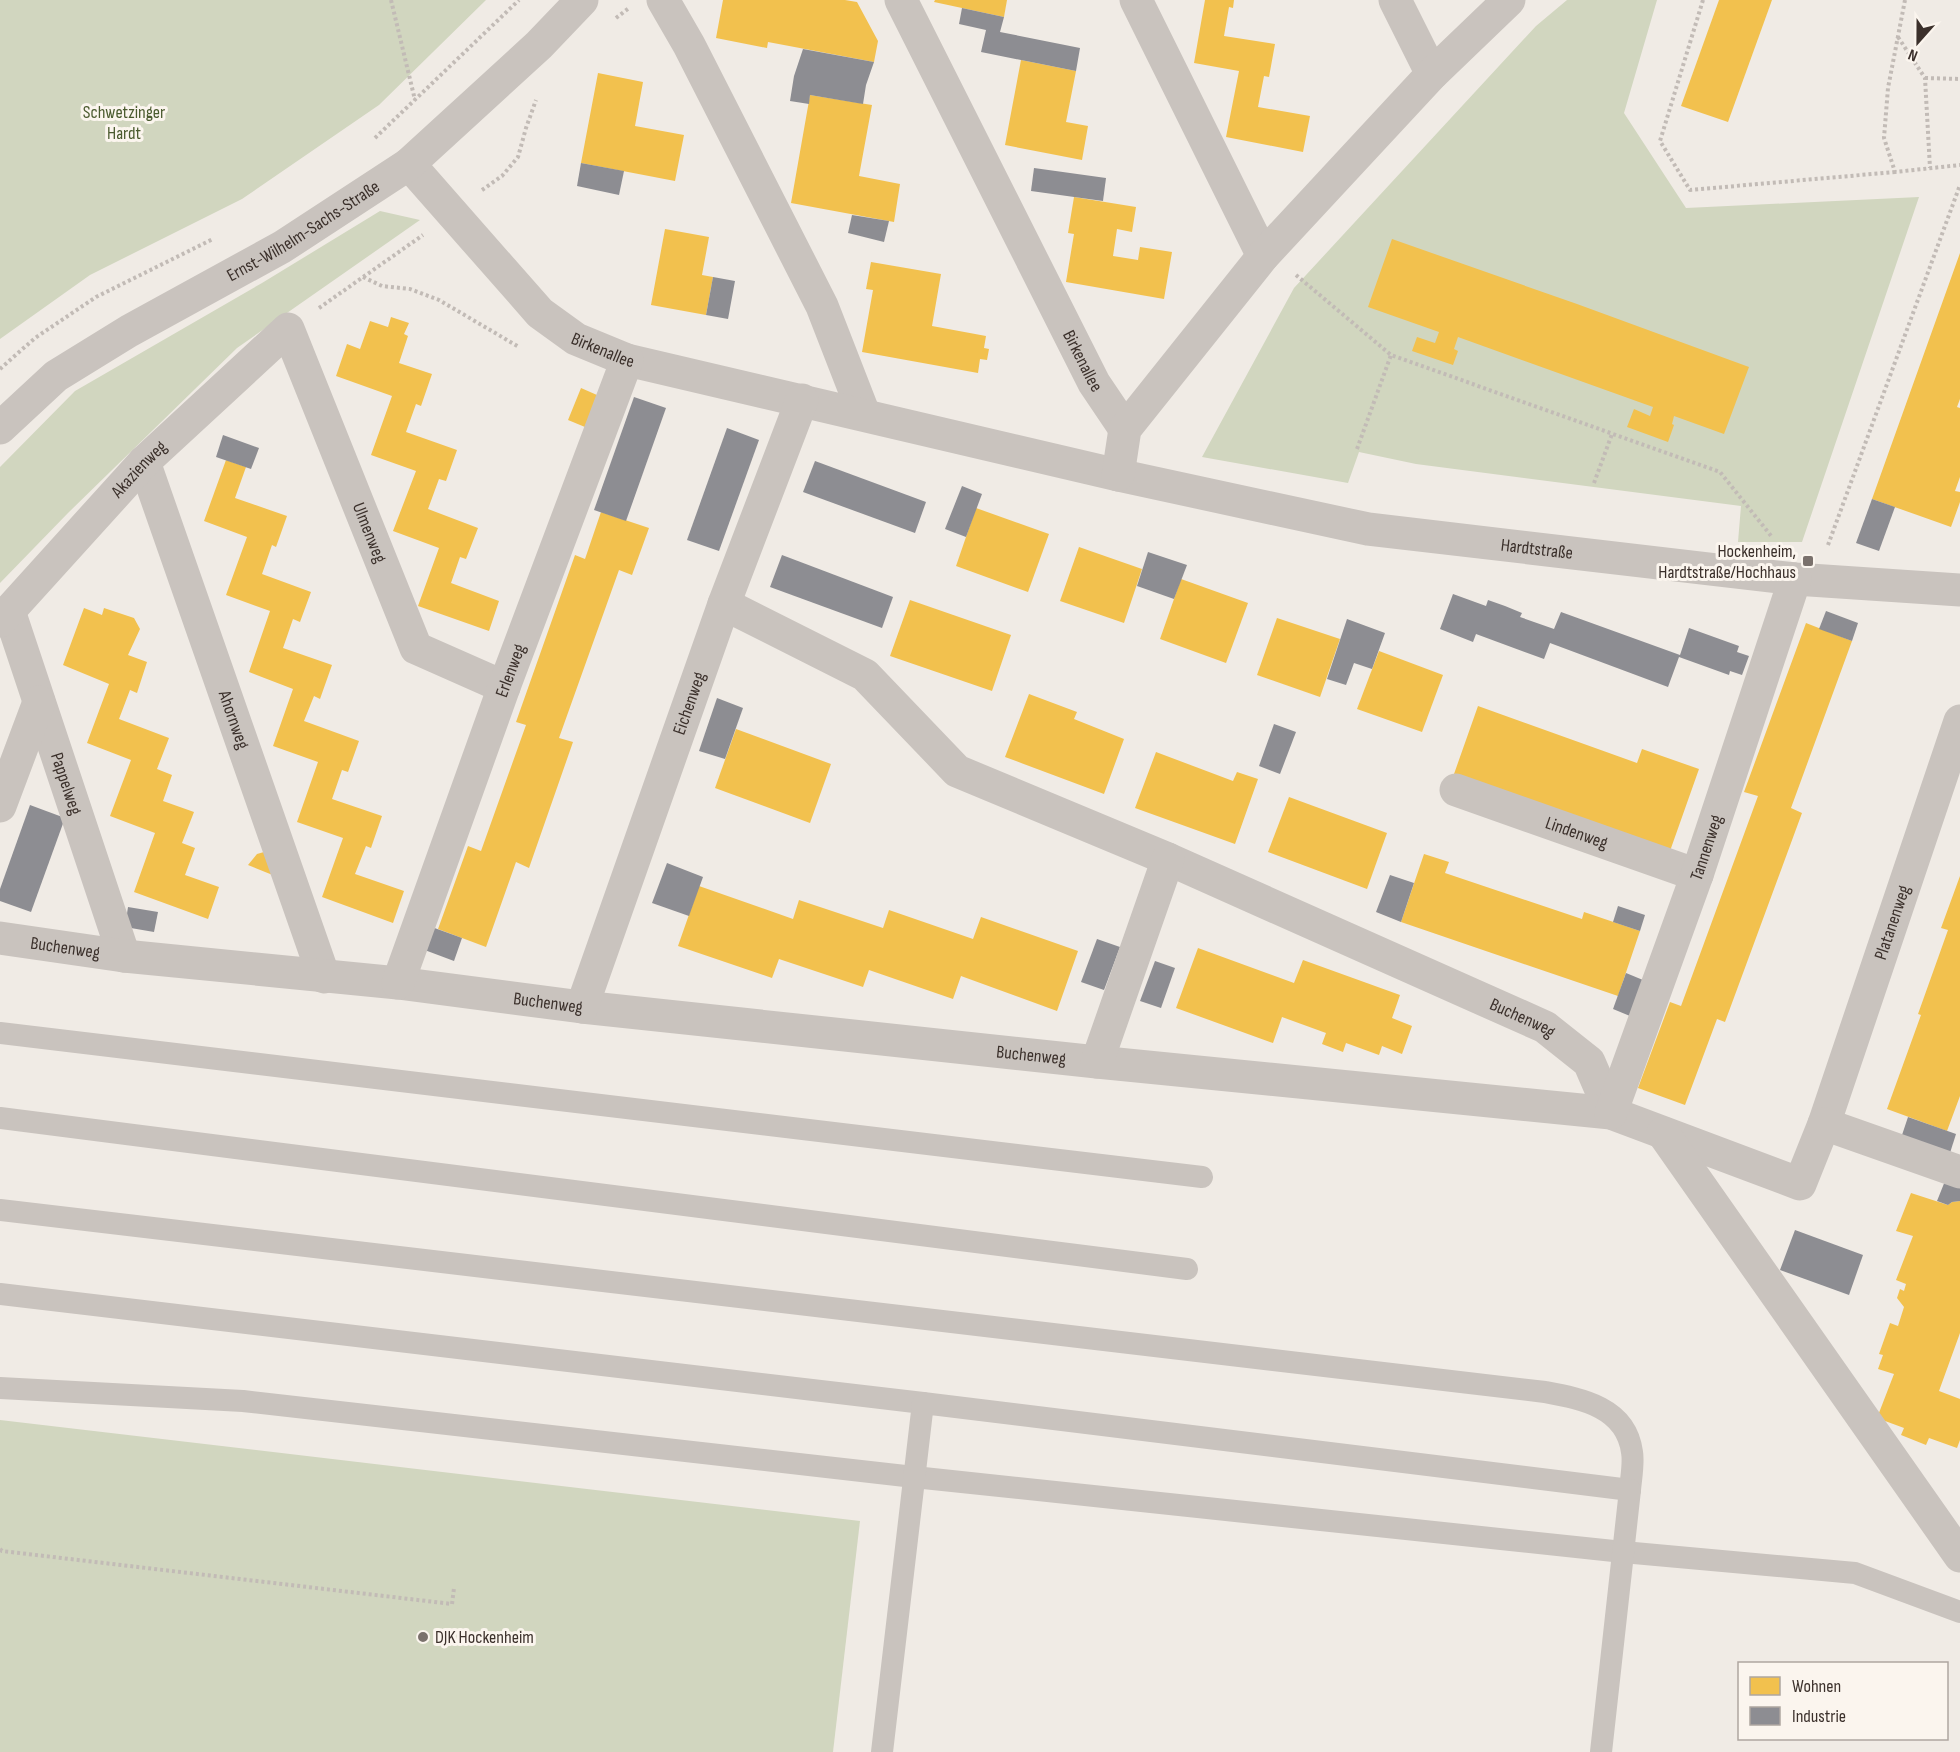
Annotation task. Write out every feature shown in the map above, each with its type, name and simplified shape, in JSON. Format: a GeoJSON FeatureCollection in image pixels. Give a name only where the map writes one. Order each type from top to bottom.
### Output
{"type":"FeatureCollection","features":[{"type":"Feature","properties":{"kind":"street","name":"Ernst-Wilhelm-Sachs-Straße"},"geometry":{"type":"LineString","coordinates":[[0,428],[56,376],[129,331],[282,247],[409,164],[539,45],[582,0]]}},
{"type":"Feature","properties":{"kind":"street"},"geometry":{"type":"LineString","coordinates":[[663,0],[689,45],[822,306],[864,414]]}},
{"type":"Feature","properties":{"kind":"street","name":"Birkenallee"},"geometry":{"type":"LineString","coordinates":[[900,0],[1094,383],[1125,429]]}},
{"type":"Feature","properties":{"kind":"street"},"geometry":{"type":"LineString","coordinates":[[1136,0],[1265,253]]}},
{"type":"Feature","properties":{"kind":"street"},"geometry":{"type":"LineString","coordinates":[[1395,0],[1432,74]]}},
{"type":"Feature","properties":{"kind":"street"},"geometry":{"type":"LineString","coordinates":[[1118,475],[1125,429],[1265,253],[1432,74],[1509,0]]}},
{"type":"Feature","properties":{"kind":"street","name":"Birkenallee"},"geometry":{"type":"LineString","coordinates":[[409,164],[540,313],[576,339],[627,360],[1118,475]]}},
{"type":"Feature","properties":{"kind":"street","name":"Akazienweg"},"geometry":{"type":"LineString","coordinates":[[4,616],[144,462],[288,329]]}},
{"type":"Feature","properties":{"kind":"street","name":"Ulmenweg"},"geometry":{"type":"LineString","coordinates":[[288,329],[416,648],[504,687]]}},
{"type":"Feature","properties":{"kind":"street","name":"Erlenweg"},"geometry":{"type":"LineString","coordinates":[[398,983],[504,687],[627,360]]}},
{"type":"Feature","properties":{"kind":"street","name":"Eichenweg"},"geometry":{"type":"LineString","coordinates":[[582,1007],[724,604],[802,400]]}},
{"type":"Feature","properties":{"kind":"street","name":"Ahornweg"},"geometry":{"type":"LineString","coordinates":[[144,462],[324,977]]}},
{"type":"Feature","properties":{"kind":"street","name":"Hardtstraße"},"geometry":{"type":"LineString","coordinates":[[1118,475],[1368,529],[1806,580],[1960,590]]}},
{"type":"Feature","properties":{"kind":"street","name":"Tannenweg"},"geometry":{"type":"LineString","coordinates":[[1611,1113],[1806,580]]}},
{"type":"Feature","properties":{"kind":"street","name":"Buchenweg"},"geometry":{"type":"LineString","coordinates":[[724,604],[865,675],[957,771],[1168,859],[1545,1027],[1589,1062],[1611,1113]]}},
{"type":"Feature","properties":{"kind":"street","name":"Pappelweg"},"geometry":{"type":"LineString","coordinates":[[4,616],[39,702],[124,956]]}},
{"type":"Feature","properties":{"kind":"street"},"geometry":{"type":"LineString","coordinates":[[0,806],[39,702]]}},
{"type":"Feature","properties":{"kind":"street","name":"Platanenweg"},"geometry":{"type":"LineString","coordinates":[[1824,1124],[1960,721]]}},
{"type":"Feature","properties":{"kind":"street","name":"Lindenweg"},"geometry":{"type":"LineString","coordinates":[[1456,790],[1697,875]]}},
{"type":"Feature","properties":{"kind":"street"},"geometry":{"type":"LineString","coordinates":[[1097,1062],[1168,859]]}},
{"type":"Feature","properties":{"kind":"street","name":"Buchenweg"},"geometry":{"type":"LineString","coordinates":[[0,938],[124,956],[398,983],[582,1007],[1097,1062],[1611,1113],[1800,1184],[1824,1124]]}},
{"type":"Feature","properties":{"kind":"street"},"geometry":{"type":"LineString","coordinates":[[1824,1124],[1960,1172]]}},
{"type":"Feature","properties":{"kind":"street"},"geometry":{"type":"LineString","coordinates":[[1663,1133],[1960,1555]]}},
{"type":"Feature","properties":{"kind":"lane"},"geometry":{"type":"LineString","coordinates":[[0,1033],[1202,1177]]}},
{"type":"Feature","properties":{"kind":"lane"},"geometry":{"type":"LineString","coordinates":[[0,1118],[1187,1269]]}},
{"type":"Feature","properties":{"kind":"lane"},"geometry":{"type":"LineString","coordinates":[[0,1210],[1545,1392],[1578,1398],[1604,1408],[1625,1429],[1632,1452],[1630,1490],[1601,1752]]}},
{"type":"Feature","properties":{"kind":"lane"},"geometry":{"type":"LineString","coordinates":[[0,1294],[923,1403],[1630,1490]]}},
{"type":"Feature","properties":{"kind":"lane"},"geometry":{"type":"LineString","coordinates":[[0,1388],[243,1401],[914,1477],[1623,1552],[1855,1573],[1960,1612]]}},
{"type":"Feature","properties":{"kind":"lane"},"geometry":{"type":"LineString","coordinates":[[882,1752],[923,1403]]}},
{"type":"Feature","properties":{"kind":"path"},"geometry":{"type":"LineString","coordinates":[[391,0],[416,100]]}},
{"type":"Feature","properties":{"kind":"path"},"geometry":{"type":"LineString","coordinates":[[372,140],[382,134],[519,0]]}},
{"type":"Feature","properties":{"kind":"path"},"geometry":{"type":"LineString","coordinates":[[1703,0],[1660,141],[1690,190],[1960,165]]}},
{"type":"Feature","properties":{"kind":"path"},"geometry":{"type":"LineString","coordinates":[[1895,172],[1884,138],[1888,88],[1905,0]]}},
{"type":"Feature","properties":{"kind":"path"},"geometry":{"type":"LineString","coordinates":[[1898,37],[1925,78],[1930,168]]}},
{"type":"Feature","properties":{"kind":"path"},"geometry":{"type":"LineString","coordinates":[[1925,78],[1960,79]]}},
{"type":"Feature","properties":{"kind":"path"},"geometry":{"type":"LineString","coordinates":[[288,329],[501,176],[518,157],[526,128],[540,93]]}},
{"type":"Feature","properties":{"kind":"path"},"geometry":{"type":"LineString","coordinates":[[1806,580],[1960,184]]}},
{"type":"Feature","properties":{"kind":"path"},"geometry":{"type":"LineString","coordinates":[[0,369],[35,338],[96,297],[221,235]]}},
{"type":"Feature","properties":{"kind":"path"},"geometry":{"type":"LineString","coordinates":[[1265,253],[1391,355],[1720,472],[1806,580]]}},
{"type":"Feature","properties":{"kind":"path"},"geometry":{"type":"LineString","coordinates":[[363,277],[382,286],[410,290],[439,300],[524,350]]}},
{"type":"Feature","properties":{"kind":"path"},"geometry":{"type":"LineString","coordinates":[[1357,449],[1391,355]]}},
{"type":"Feature","properties":{"kind":"path"},"geometry":{"type":"LineString","coordinates":[[1594,483],[1612,434]]}},
{"type":"Feature","properties":{"kind":"path"},"geometry":{"type":"LineString","coordinates":[[0,1549],[452,1604],[454,1588]]}},
{"type":"Feature","properties":{"kind":"green space","name":"Schwetzinger Hardt"},"geometry":{"type":"Polygon","coordinates":[[[0,0],[486,0],[379,105],[242,199],[90,275],[0,339],[0,0]]]}},
{"type":"Feature","properties":{"kind":"green space"},"geometry":{"type":"Polygon","coordinates":[[[1567,0],[1657,0],[1624,113],[1686,208],[1919,197],[1802,542],[1738,542],[1741,506],[1416,464],[1359,452],[1348,483],[1202,457],[1294,288],[1536,26],[1567,0]]]}},
{"type":"Feature","properties":{"kind":"green space"},"geometry":{"type":"Polygon","coordinates":[[[380,211],[420,220],[237,348],[68,513],[0,583],[0,467],[75,391],[262,283],[380,211]]]}},
{"type":"Feature","properties":{"kind":"green space","name":"DJK Hockenheim"},"geometry":{"type":"Polygon","coordinates":[[[0,1420],[860,1521],[833,1752],[0,1752],[0,1420]]]}},
{"type":"Feature","properties":{"kind":"building: Wohnen"},"geometry":{"type":"Polygon","coordinates":[[[723,0],[845,0],[857,2],[878,41],[874,62],[768,42],[767,48],[716,38],[723,0]]]}},
{"type":"Feature","properties":{"kind":"building: Wohnen"},"geometry":{"type":"Polygon","coordinates":[[[935,0],[1007,0],[1004,17],[934,2],[935,0]]]}},
{"type":"Feature","properties":{"kind":"building: Wohnen"},"geometry":{"type":"Polygon","coordinates":[[[1205,0],[1234,0],[1233,8],[1229,7],[1224,36],[1275,44],[1269,77],[1264,76],[1258,107],[1310,116],[1303,152],[1226,137],[1239,71],[1194,63],[1205,0]]]}},
{"type":"Feature","properties":{"kind":"building: Wohnen"},"geometry":{"type":"Polygon","coordinates":[[[1719,0],[1772,0],[1728,122],[1681,106],[1719,0]]]}},
{"type":"Feature","properties":{"kind":"building: Wohnen"},"geometry":{"type":"Polygon","coordinates":[[[1021,60],[1076,71],[1066,122],[1088,126],[1082,160],[1005,145],[1021,60]]]}},
{"type":"Feature","properties":{"kind":"building: Wohnen"},"geometry":{"type":"Polygon","coordinates":[[[598,73],[643,82],[635,126],[684,135],[675,181],[581,163],[598,73]]]}},
{"type":"Feature","properties":{"kind":"building: Wohnen"},"geometry":{"type":"Polygon","coordinates":[[[810,95],[872,105],[859,176],[900,184],[894,222],[791,203],[810,95]]]}},
{"type":"Feature","properties":{"kind":"building: Wohnen"},"geometry":{"type":"Polygon","coordinates":[[[1074,197],[1136,207],[1132,232],[1117,229],[1113,256],[1138,260],[1140,247],[1172,252],[1164,299],[1066,282],[1074,234],[1068,233],[1074,197]]]}},
{"type":"Feature","properties":{"kind":"building: Wohnen"},"geometry":{"type":"Polygon","coordinates":[[[665,229],[709,237],[702,275],[713,277],[706,315],[651,305],[665,229]]]}},
{"type":"Feature","properties":{"kind":"building: Wohnen"},"geometry":{"type":"Polygon","coordinates":[[[1392,239],[1749,367],[1724,434],[1674,416],[1672,424],[1674,425],[1668,442],[1627,427],[1634,409],[1650,416],[1653,407],[1458,337],[1454,349],[1458,351],[1453,365],[1412,351],[1417,337],[1435,343],[1439,332],[1368,307],[1392,239]]]}},
{"type":"Feature","properties":{"kind":"building: Wohnen"},"geometry":{"type":"Polygon","coordinates":[[[1960,253],[1960,399],[1957,407],[1960,408],[1960,477],[1955,491],[1960,492],[1960,502],[1951,527],[1872,499],[1960,253]]]}},
{"type":"Feature","properties":{"kind":"building: Wohnen"},"geometry":{"type":"Polygon","coordinates":[[[871,262],[941,274],[932,326],[986,336],[984,348],[989,349],[987,360],[980,359],[978,373],[862,352],[873,290],[866,289],[871,262]]]}},
{"type":"Feature","properties":{"kind":"building: Wohnen"},"geometry":{"type":"Polygon","coordinates":[[[391,317],[409,323],[404,334],[408,336],[399,363],[432,374],[421,406],[416,404],[406,432],[457,450],[446,481],[439,479],[428,509],[478,528],[466,559],[460,557],[451,583],[499,601],[489,631],[418,606],[439,548],[393,531],[416,471],[371,455],[392,396],[336,376],[347,344],[360,349],[370,321],[388,327],[391,317]]]}},
{"type":"Feature","properties":{"kind":"building: Wohnen"},"geometry":{"type":"Polygon","coordinates":[[[581,388],[597,395],[585,427],[568,420],[581,388]]]}},
{"type":"Feature","properties":{"kind":"building: Wohnen"},"geometry":{"type":"Polygon","coordinates":[[[226,460],[246,467],[235,498],[287,516],[276,547],[272,545],[262,574],[311,592],[300,622],[293,619],[283,648],[332,665],[320,699],[314,696],[304,721],[359,741],[348,772],[342,770],[332,799],[382,816],[371,848],[366,846],[355,874],[404,891],[393,923],[322,897],[343,838],[297,822],[318,762],[273,746],[293,689],[249,672],[270,611],[226,595],[247,537],[204,521],[226,460]]]}},
{"type":"Feature","properties":{"kind":"building: Wohnen"},"geometry":{"type":"Polygon","coordinates":[[[976,508],[1049,534],[1028,592],[956,566],[976,508]]]}},
{"type":"Feature","properties":{"kind":"building: Wohnen"},"geometry":{"type":"Polygon","coordinates":[[[601,512],[649,528],[632,575],[619,570],[559,738],[573,742],[529,868],[516,862],[486,947],[438,929],[468,846],[481,851],[526,725],[516,722],[575,555],[585,559],[601,512]]]}},
{"type":"Feature","properties":{"kind":"building: Wohnen"},"geometry":{"type":"Polygon","coordinates":[[[1079,547],[1142,569],[1124,623],[1060,601],[1079,547]]]}},
{"type":"Feature","properties":{"kind":"building: Wohnen"},"geometry":{"type":"Polygon","coordinates":[[[1181,579],[1248,603],[1226,663],[1160,639],[1181,579]]]}},
{"type":"Feature","properties":{"kind":"building: Wohnen"},"geometry":{"type":"Polygon","coordinates":[[[910,600],[1011,635],[992,691],[890,656],[910,600]]]}},
{"type":"Feature","properties":{"kind":"building: Wohnen"},"geometry":{"type":"Polygon","coordinates":[[[84,608],[102,615],[104,608],[134,618],[140,629],[128,655],[147,662],[137,693],[130,690],[119,719],[169,738],[157,769],[172,775],[163,801],[194,812],[182,843],[195,848],[185,875],[219,887],[208,919],[134,892],[155,833],[110,816],[131,760],[87,743],[109,684],[63,665],[84,608]]]}},
{"type":"Feature","properties":{"kind":"building: Wohnen"},"geometry":{"type":"Polygon","coordinates":[[[1277,618],[1340,639],[1320,697],[1257,675],[1277,618]]]}},
{"type":"Feature","properties":{"kind":"building: Wohnen"},"geometry":{"type":"Polygon","coordinates":[[[1806,623],[1852,641],[1791,808],[1802,813],[1725,1022],[1717,1019],[1685,1105],[1638,1088],[1670,1002],[1681,1006],[1758,796],[1744,792],[1806,623]]]}},
{"type":"Feature","properties":{"kind":"building: Wohnen"},"geometry":{"type":"Polygon","coordinates":[[[1379,651],[1443,675],[1422,732],[1357,709],[1379,651]]]}},
{"type":"Feature","properties":{"kind":"building: Wohnen"},"geometry":{"type":"Polygon","coordinates":[[[1029,694],[1077,712],[1074,719],[1124,739],[1104,794],[1005,757],[1029,694]]]}},
{"type":"Feature","properties":{"kind":"building: Wohnen"},"geometry":{"type":"Polygon","coordinates":[[[1478,706],[1637,763],[1642,749],[1699,769],[1670,851],[1454,774],[1478,706]]]}},
{"type":"Feature","properties":{"kind":"building: Wohnen"},"geometry":{"type":"Polygon","coordinates":[[[736,729],[831,764],[810,823],[715,788],[736,729]]]}},
{"type":"Feature","properties":{"kind":"building: Wohnen"},"geometry":{"type":"Polygon","coordinates":[[[1156,752],[1233,781],[1237,772],[1258,779],[1235,844],[1135,808],[1156,752]]]}},
{"type":"Feature","properties":{"kind":"building: Wohnen"},"geometry":{"type":"Polygon","coordinates":[[[1289,797],[1387,833],[1367,889],[1268,852],[1289,797]]]}},
{"type":"Feature","properties":{"kind":"building: Wohnen"},"geometry":{"type":"Polygon","coordinates":[[[271,850],[280,878],[248,865],[257,854],[271,850]]]}},
{"type":"Feature","properties":{"kind":"building: Wohnen"},"geometry":{"type":"Polygon","coordinates":[[[1424,854],[1449,862],[1445,873],[1582,919],[1584,912],[1640,931],[1618,996],[1401,922],[1424,854]]]}},
{"type":"Feature","properties":{"kind":"building: Wohnen"},"geometry":{"type":"Polygon","coordinates":[[[1960,876],[1960,1096],[1947,1131],[1887,1109],[1921,1015],[1918,1014],[1948,930],[1941,928],[1960,876]]]}},
{"type":"Feature","properties":{"kind":"building: Wohnen"},"geometry":{"type":"Polygon","coordinates":[[[699,886],[793,919],[799,900],[883,928],[889,910],[973,939],[981,917],[1078,951],[1057,1011],[961,976],[953,999],[869,970],[863,987],[779,959],[772,978],[678,946],[699,886]]]}},
{"type":"Feature","properties":{"kind":"building: Wohnen"},"geometry":{"type":"Polygon","coordinates":[[[1198,948],[1294,983],[1303,960],[1400,995],[1392,1018],[1412,1026],[1402,1054],[1382,1046],[1379,1055],[1346,1043],[1343,1052],[1322,1044],[1326,1033],[1282,1017],[1273,1043],[1176,1008],[1198,948]]]}},
{"type":"Feature","properties":{"kind":"building: Wohnen"},"geometry":{"type":"Polygon","coordinates":[[[1911,1193],[1948,1205],[1960,1201],[1960,1333],[1939,1391],[1960,1399],[1960,1440],[1957,1448],[1929,1438],[1926,1445],[1901,1435],[1904,1428],[1877,1418],[1894,1374],[1878,1369],[1883,1355],[1879,1354],[1890,1323],[1898,1326],[1904,1307],[1897,1298],[1900,1289],[1904,1291],[1906,1284],[1896,1280],[1913,1236],[1896,1231],[1911,1193]]]}},
{"type":"Feature","properties":{"kind":"building: Industrie"},"geometry":{"type":"Polygon","coordinates":[[[962,8],[1004,17],[1000,32],[1080,48],[1076,71],[981,52],[986,30],[959,24],[962,8]]]}},
{"type":"Feature","properties":{"kind":"building: Industrie"},"geometry":{"type":"Polygon","coordinates":[[[803,49],[874,62],[866,85],[863,104],[810,95],[809,104],[790,101],[794,76],[803,49]]]}},
{"type":"Feature","properties":{"kind":"building: Industrie"},"geometry":{"type":"Polygon","coordinates":[[[581,163],[624,171],[619,195],[577,186],[581,163]]]}},
{"type":"Feature","properties":{"kind":"building: Industrie"},"geometry":{"type":"Polygon","coordinates":[[[1034,168],[1106,178],[1103,201],[1031,191],[1034,168]]]}},
{"type":"Feature","properties":{"kind":"building: Industrie"},"geometry":{"type":"Polygon","coordinates":[[[852,215],[889,221],[884,242],[848,233],[852,215]]]}},
{"type":"Feature","properties":{"kind":"building: Industrie"},"geometry":{"type":"Polygon","coordinates":[[[713,277],[735,281],[728,319],[706,315],[713,277]]]}},
{"type":"Feature","properties":{"kind":"building: Industrie"},"geometry":{"type":"Polygon","coordinates":[[[634,397],[666,408],[626,521],[594,510],[634,397]]]}},
{"type":"Feature","properties":{"kind":"building: Industrie"},"geometry":{"type":"Polygon","coordinates":[[[727,428],[759,440],[719,551],[687,540],[727,428]]]}},
{"type":"Feature","properties":{"kind":"building: Industrie"},"geometry":{"type":"Polygon","coordinates":[[[223,435],[259,448],[251,469],[216,457],[223,435]]]}},
{"type":"Feature","properties":{"kind":"building: Industrie"},"geometry":{"type":"Polygon","coordinates":[[[815,461],[926,502],[915,533],[803,492],[815,461]]]}},
{"type":"Feature","properties":{"kind":"building: Industrie"},"geometry":{"type":"Polygon","coordinates":[[[962,486],[982,494],[966,537],[945,529],[962,486]]]}},
{"type":"Feature","properties":{"kind":"building: Industrie"},"geometry":{"type":"Polygon","coordinates":[[[1872,499],[1895,507],[1879,551],[1856,543],[1872,499]]]}},
{"type":"Feature","properties":{"kind":"building: Industrie"},"geometry":{"type":"Polygon","coordinates":[[[1148,552],[1187,565],[1174,599],[1137,586],[1148,552]]]}},
{"type":"Feature","properties":{"kind":"building: Industrie"},"geometry":{"type":"Polygon","coordinates":[[[782,555],[893,597],[882,628],[770,587],[782,555]]]}},
{"type":"Feature","properties":{"kind":"building: Industrie"},"geometry":{"type":"Polygon","coordinates":[[[1453,594],[1486,606],[1488,600],[1522,613],[1520,617],[1554,629],[1561,612],[1680,655],[1689,628],[1739,646],[1737,652],[1749,656],[1742,675],[1730,671],[1729,675],[1679,657],[1668,687],[1550,643],[1544,659],[1476,634],[1473,642],[1440,629],[1453,594]]]}},
{"type":"Feature","properties":{"kind":"building: Industrie"},"geometry":{"type":"Polygon","coordinates":[[[1826,611],[1858,623],[1852,641],[1819,629],[1826,611]]]}},
{"type":"Feature","properties":{"kind":"building: Industrie"},"geometry":{"type":"Polygon","coordinates":[[[1347,619],[1385,633],[1372,669],[1354,663],[1346,685],[1327,679],[1347,619]]]}},
{"type":"Feature","properties":{"kind":"building: Industrie"},"geometry":{"type":"Polygon","coordinates":[[[717,698],[743,708],[725,759],[699,751],[717,698]]]}},
{"type":"Feature","properties":{"kind":"building: Industrie"},"geometry":{"type":"Polygon","coordinates":[[[1274,724],[1296,732],[1280,774],[1259,766],[1274,724]]]}},
{"type":"Feature","properties":{"kind":"building: Industrie"},"geometry":{"type":"Polygon","coordinates":[[[30,805],[65,818],[31,912],[0,901],[0,889],[30,805]]]}},
{"type":"Feature","properties":{"kind":"building: Industrie"},"geometry":{"type":"Polygon","coordinates":[[[667,863],[703,877],[689,916],[652,903],[667,863]]]}},
{"type":"Feature","properties":{"kind":"building: Industrie"},"geometry":{"type":"Polygon","coordinates":[[[1390,875],[1414,883],[1401,922],[1376,912],[1390,875]]]}},
{"type":"Feature","properties":{"kind":"building: Industrie"},"geometry":{"type":"Polygon","coordinates":[[[1618,906],[1645,915],[1640,931],[1613,922],[1618,906]]]}},
{"type":"Feature","properties":{"kind":"building: Industrie"},"geometry":{"type":"Polygon","coordinates":[[[128,907],[158,912],[154,932],[125,927],[128,907]]]}},
{"type":"Feature","properties":{"kind":"building: Industrie"},"geometry":{"type":"Polygon","coordinates":[[[429,926],[462,938],[454,961],[422,949],[429,926]]]}},
{"type":"Feature","properties":{"kind":"building: Industrie"},"geometry":{"type":"Polygon","coordinates":[[[1097,939],[1120,947],[1104,990],[1081,982],[1097,939]]]}},
{"type":"Feature","properties":{"kind":"building: Industrie"},"geometry":{"type":"Polygon","coordinates":[[[1155,961],[1175,968],[1161,1008],[1140,1001],[1155,961]]]}},
{"type":"Feature","properties":{"kind":"building: Industrie"},"geometry":{"type":"Polygon","coordinates":[[[1626,973],[1643,980],[1630,1016],[1613,1009],[1626,973]]]}},
{"type":"Feature","properties":{"kind":"building: Industrie"},"geometry":{"type":"Polygon","coordinates":[[[1908,1117],[1956,1134],[1950,1153],[1902,1135],[1908,1117]]]}},
{"type":"Feature","properties":{"kind":"building: Industrie"},"geometry":{"type":"Polygon","coordinates":[[[1945,1181],[1960,1187],[1960,1201],[1948,1205],[1937,1201],[1945,1181]]]}},
{"type":"Feature","properties":{"kind":"building: Industrie"},"geometry":{"type":"Polygon","coordinates":[[[1795,1230],[1863,1255],[1849,1295],[1780,1270],[1795,1230]]]}},
{"type":"Feature","properties":{"kind":"place","name":"Hockenheim, Hardtstraße/Hochhaus"},"geometry":{"type":"Point","coordinates":[1808,561]}},
{"type":"Feature","properties":{"kind":"place","name":"DJK Hockenheim"},"geometry":{"type":"Point","coordinates":[423,1637]}}]}
